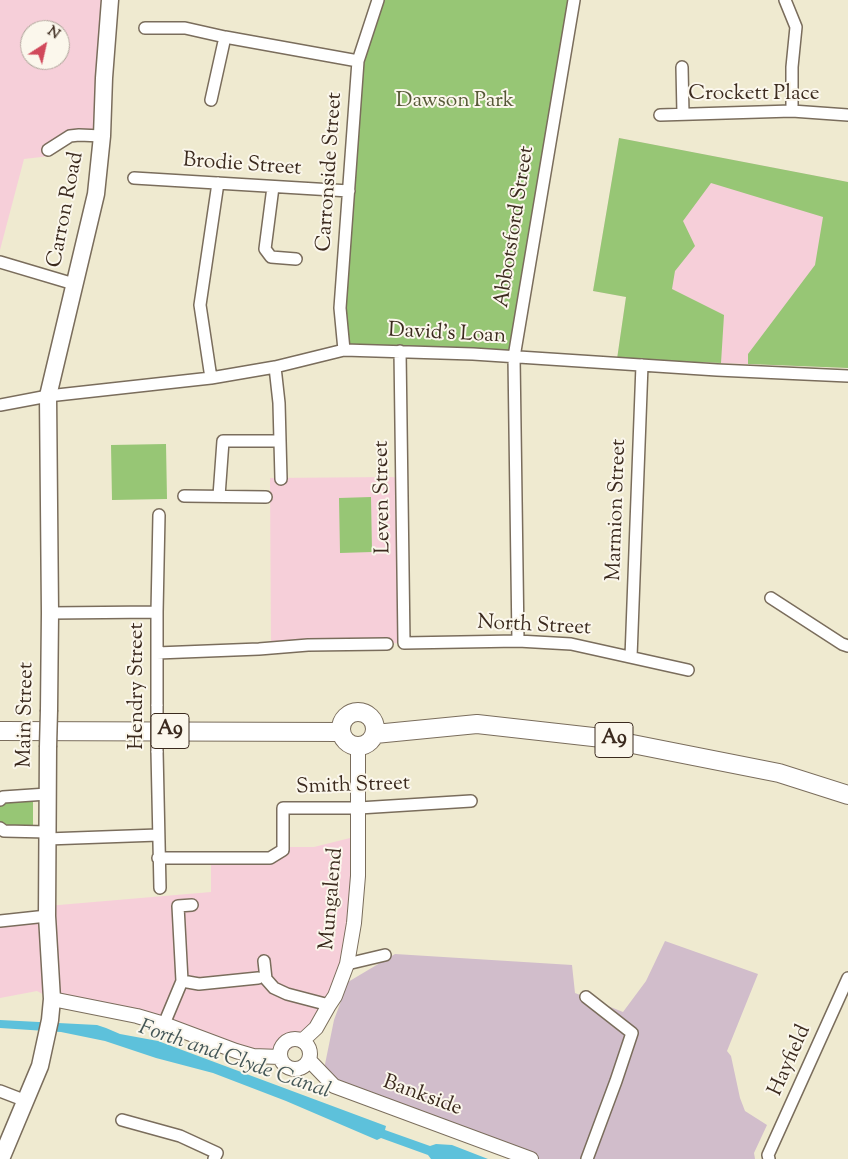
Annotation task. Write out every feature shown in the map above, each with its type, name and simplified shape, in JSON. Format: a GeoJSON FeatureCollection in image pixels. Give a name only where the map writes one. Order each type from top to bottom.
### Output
{"type":"FeatureCollection","features":[{"type":"Feature","properties":{"kind":"main road","name":"Carron Road"},"geometry":{"type":"LineString","coordinates":[[48,396],[96,194],[102,136],[110,0]]}},
{"type":"Feature","properties":{"kind":"main road","name":"Main Street"},"geometry":{"type":"LineString","coordinates":[[1,1159],[40,1066],[49,1027],[52,999],[47,916],[46,794],[50,612],[48,396]]}},
{"type":"Feature","properties":{"kind":"main road"},"geometry":{"type":"LineString","coordinates":[[359,712],[370,717],[374,722],[375,734],[369,743],[358,747],[347,742],[341,732],[344,720],[348,715],[359,712]]}},
{"type":"Feature","properties":{"kind":"main road","name":"A9"},"geometry":{"type":"LineString","coordinates":[[375,734],[477,724],[602,738],[779,773],[848,795]]}},
{"type":"Feature","properties":{"kind":"main road","name":"A9"},"geometry":{"type":"LineString","coordinates":[[0,731],[341,732]]}},
{"type":"Feature","properties":{"kind":"street","name":"Carronside Street"},"geometry":{"type":"LineString","coordinates":[[344,350],[340,308],[358,61],[378,0]]}},
{"type":"Feature","properties":{"kind":"street","name":"Abbotsford Street"},"geometry":{"type":"LineString","coordinates":[[518,641],[514,357],[574,0]]}},
{"type":"Feature","properties":{"kind":"street"},"geometry":{"type":"LineString","coordinates":[[785,0],[796,27],[792,67],[792,112]]}},
{"type":"Feature","properties":{"kind":"street"},"geometry":{"type":"LineString","coordinates":[[145,28],[185,28],[358,61]]}},
{"type":"Feature","properties":{"kind":"street"},"geometry":{"type":"LineString","coordinates":[[211,100],[225,37]]}},
{"type":"Feature","properties":{"kind":"street"},"geometry":{"type":"LineString","coordinates":[[682,67],[683,114]]}},
{"type":"Feature","properties":{"kind":"street","name":"Crockett Place"},"geometry":{"type":"LineString","coordinates":[[660,115],[792,112],[848,115]]}},
{"type":"Feature","properties":{"kind":"street"},"geometry":{"type":"LineString","coordinates":[[48,150],[70,136],[80,134],[102,136]]}},
{"type":"Feature","properties":{"kind":"street","name":"Brodie Street"},"geometry":{"type":"LineString","coordinates":[[134,178],[348,191]]}},
{"type":"Feature","properties":{"kind":"street"},"geometry":{"type":"LineString","coordinates":[[211,378],[200,305],[218,183]]}},
{"type":"Feature","properties":{"kind":"street"},"geometry":{"type":"LineString","coordinates":[[273,187],[265,249],[271,257],[296,258]]}},
{"type":"Feature","properties":{"kind":"street"},"geometry":{"type":"LineString","coordinates":[[0,262],[74,284]]}},
{"type":"Feature","properties":{"kind":"street","name":"David's Loan"},"geometry":{"type":"LineString","coordinates":[[0,405],[48,396],[211,378],[275,367],[344,350],[400,351],[848,376]]}},
{"type":"Feature","properties":{"kind":"street","name":"Leven Street"},"geometry":{"type":"LineString","coordinates":[[400,351],[404,643]]}},
{"type":"Feature","properties":{"kind":"street","name":"Marmion Street"},"geometry":{"type":"LineString","coordinates":[[631,657],[642,365]]}},
{"type":"Feature","properties":{"kind":"street"},"geometry":{"type":"LineString","coordinates":[[275,367],[280,403],[281,478]]}},
{"type":"Feature","properties":{"kind":"street"},"geometry":{"type":"LineString","coordinates":[[219,496],[223,441],[280,442]]}},
{"type":"Feature","properties":{"kind":"street"},"geometry":{"type":"LineString","coordinates":[[184,496],[266,497]]}},
{"type":"Feature","properties":{"kind":"street","name":"Hendry Street"},"geometry":{"type":"LineString","coordinates":[[159,515],[157,751],[160,888]]}},
{"type":"Feature","properties":{"kind":"street"},"geometry":{"type":"LineString","coordinates":[[771,598],[848,646]]}},
{"type":"Feature","properties":{"kind":"street"},"geometry":{"type":"LineString","coordinates":[[50,612],[157,612]]}},
{"type":"Feature","properties":{"kind":"street","name":"North Street"},"geometry":{"type":"LineString","coordinates":[[404,643],[518,641],[571,644],[688,670]]}},
{"type":"Feature","properties":{"kind":"street"},"geometry":{"type":"LineString","coordinates":[[157,653],[308,645],[387,644]]}},
{"type":"Feature","properties":{"kind":"street","name":"Mungalend"},"geometry":{"type":"LineString","coordinates":[[302,1041],[316,1028],[335,996],[347,964],[354,923],[358,876],[358,747]]}},
{"type":"Feature","properties":{"kind":"street"},"geometry":{"type":"LineString","coordinates":[[0,800],[3,797],[46,794]]}},
{"type":"Feature","properties":{"kind":"street","name":"Smith Street"},"geometry":{"type":"LineString","coordinates":[[158,858],[270,858],[283,850],[283,808],[359,808],[471,801]]}},
{"type":"Feature","properties":{"kind":"street"},"geometry":{"type":"LineString","coordinates":[[0,828],[4,831],[47,835],[158,835]]}},
{"type":"Feature","properties":{"kind":"street"},"geometry":{"type":"LineString","coordinates":[[164,1024],[182,981],[178,906],[192,905]]}},
{"type":"Feature","properties":{"kind":"street"},"geometry":{"type":"LineString","coordinates":[[0,921],[47,916]]}},
{"type":"Feature","properties":{"kind":"street"},"geometry":{"type":"LineString","coordinates":[[347,964],[385,955]]}},
{"type":"Feature","properties":{"kind":"street"},"geometry":{"type":"LineString","coordinates":[[264,961],[266,979],[274,988],[287,994],[329,1005]]}},
{"type":"Feature","properties":{"kind":"street"},"geometry":{"type":"LineString","coordinates":[[182,981],[199,984],[258,978]]}},
{"type":"Feature","properties":{"kind":"street","name":"Hayfield"},"geometry":{"type":"LineString","coordinates":[[769,1159],[768,1155],[848,978]]}},
{"type":"Feature","properties":{"kind":"street"},"geometry":{"type":"LineString","coordinates":[[586,997],[632,1033],[587,1159]]}},
{"type":"Feature","properties":{"kind":"street"},"geometry":{"type":"LineString","coordinates":[[52,999],[137,1016],[253,1056],[280,1057]]}},
{"type":"Feature","properties":{"kind":"street"},"geometry":{"type":"LineString","coordinates":[[295,1039],[302,1041],[309,1049],[309,1060],[302,1067],[295,1069],[285,1066],[280,1057],[282,1046],[285,1042],[295,1039]]}},
{"type":"Feature","properties":{"kind":"street","name":"Bankside"},"geometry":{"type":"LineString","coordinates":[[309,1060],[334,1086],[530,1159]]}},
{"type":"Feature","properties":{"kind":"street"},"geometry":{"type":"LineString","coordinates":[[0,1091],[26,1101]]}},
{"type":"Feature","properties":{"kind":"street"},"geometry":{"type":"LineString","coordinates":[[122,1120],[180,1136],[218,1152]]}},
{"type":"Feature","properties":{"kind":"shaded area"},"geometry":{"type":"Polygon","coordinates":[[[0,0],[110,0],[102,136],[79,135],[50,148],[50,156],[24,159],[0,250],[0,0]]]}},
{"type":"Feature","properties":{"kind":"shaded area"},"geometry":{"type":"Polygon","coordinates":[[[619,138],[848,182],[848,368],[617,359],[626,297],[593,291],[619,138]]]}},
{"type":"Feature","properties":{"kind":"shaded area"},"geometry":{"type":"Polygon","coordinates":[[[270,478],[403,478],[404,643],[308,645],[271,648],[270,478]]]}},
{"type":"Feature","properties":{"kind":"shaded area"},"geometry":{"type":"Polygon","coordinates":[[[358,836],[347,964],[302,1041],[280,1057],[52,999],[37,991],[0,998],[0,921],[47,916],[47,906],[211,892],[211,858],[270,858],[283,847],[314,847],[358,836]]]}},
{"type":"Feature","properties":{"kind":"shaded area"},"geometry":{"type":"Polygon","coordinates":[[[665,941],[758,974],[727,1051],[731,1056],[740,1098],[745,1111],[767,1125],[754,1153],[755,1159],[527,1159],[323,1074],[334,1020],[348,982],[395,954],[572,965],[575,993],[623,1012],[646,981],[665,941]]]}},
{"type":"Feature","properties":{"kind":"green space","name":"Dawson Park"},"geometry":{"type":"Polygon","coordinates":[[[378,0],[573,0],[514,357],[344,350],[340,308],[358,61],[378,0]]]}},
{"type":"Feature","properties":{"kind":"green space"},"geometry":{"type":"Polygon","coordinates":[[[619,138],[848,182],[848,368],[748,364],[748,354],[815,265],[823,217],[711,183],[683,221],[695,246],[675,271],[672,289],[724,315],[721,363],[617,359],[626,297],[593,291],[619,138]]]}},
{"type":"Feature","properties":{"kind":"green space"},"geometry":{"type":"Polygon","coordinates":[[[166,444],[167,499],[112,500],[111,445],[166,444]]]}},
{"type":"Feature","properties":{"kind":"green space"},"geometry":{"type":"Polygon","coordinates":[[[371,497],[372,552],[340,553],[339,498],[371,497]]]}},
{"type":"Feature","properties":{"kind":"green space"},"geometry":{"type":"Polygon","coordinates":[[[33,800],[33,827],[10,826],[0,822],[0,805],[7,802],[33,800]]]}},
{"type":"Feature","properties":{"kind":"water"},"geometry":{"type":"Polygon","coordinates":[[[0,1020],[97,1025],[120,1034],[158,1041],[386,1126],[385,1130],[430,1146],[436,1144],[452,1145],[488,1159],[431,1159],[428,1155],[381,1138],[377,1140],[286,1101],[213,1073],[156,1058],[105,1041],[61,1032],[0,1028],[0,1020]]]}},
{"type":"Feature","properties":{"kind":"water label","name":"Forth and Clyde Canal"},"geometry":{"type":"Point","coordinates":[234,1061]}}]}
